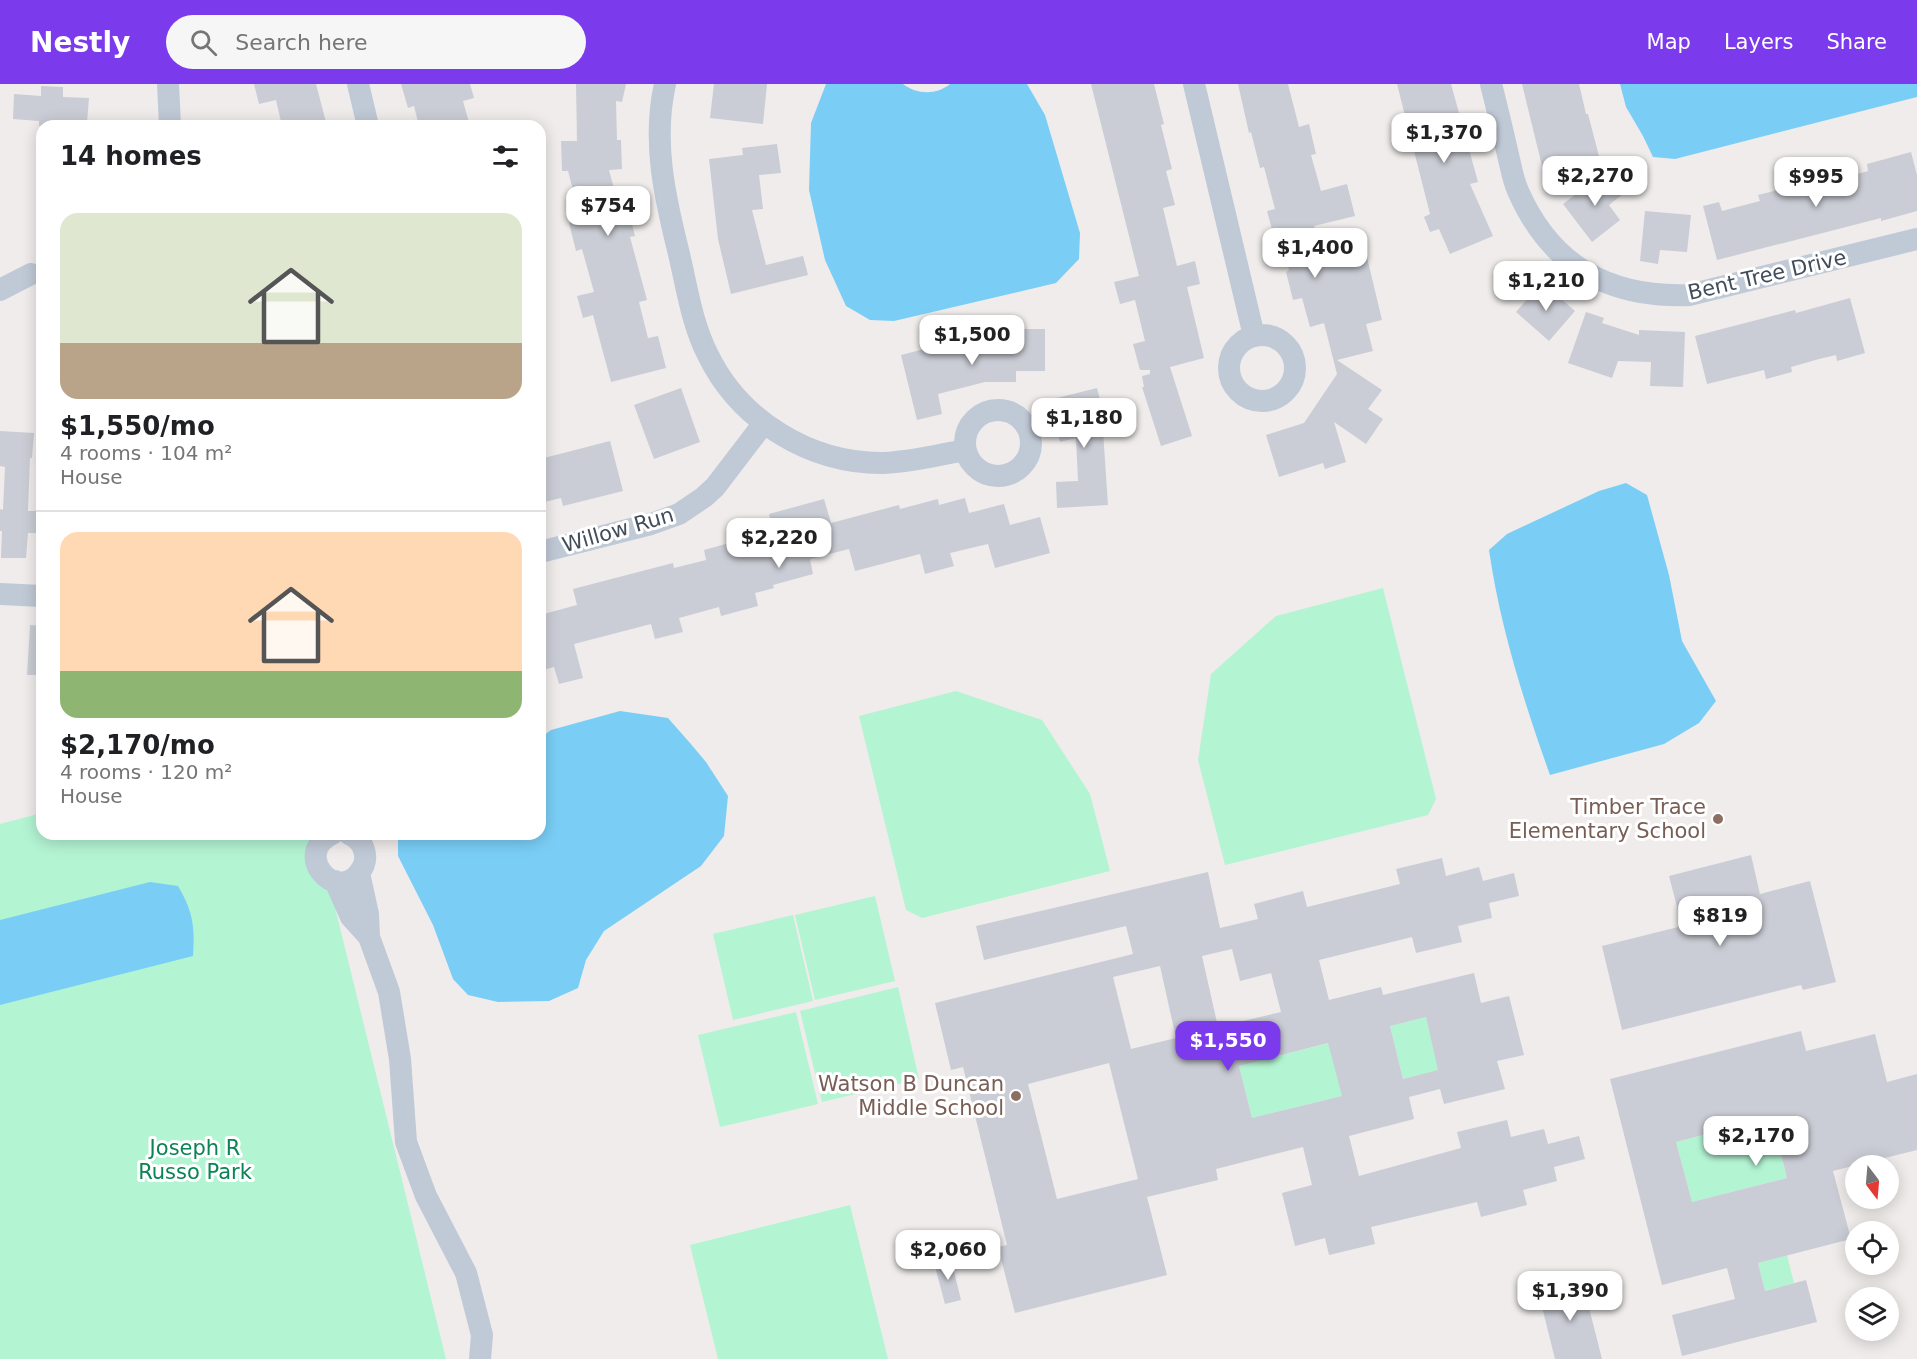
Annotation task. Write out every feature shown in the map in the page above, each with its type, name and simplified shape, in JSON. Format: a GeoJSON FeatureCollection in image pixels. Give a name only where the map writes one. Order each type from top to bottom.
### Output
{"type":"FeatureCollection","features":[{"type":"Feature","properties":{"kind":"street"},"geometry":{"type":"LineString","coordinates":[[168,84],[170,120]]}},
{"type":"Feature","properties":{"kind":"street"},"geometry":{"type":"LineString","coordinates":[[358,84],[367,120]]}},
{"type":"Feature","properties":{"kind":"street"},"geometry":{"type":"LineString","coordinates":[[665,84],[659,128],[659,154],[664,194],[697,328],[708,355],[723,380],[742,403],[764,423],[785,437],[812,450],[855,461],[884,463],[965,450]]}},
{"type":"Feature","properties":{"kind":"street"},"geometry":{"type":"LineString","coordinates":[[1194,84],[1254,336]]}},
{"type":"Feature","properties":{"kind":"street","name":"Bent Tree Drive"},"geometry":{"type":"LineString","coordinates":[[1491,84],[1517,189],[1531,216],[1546,238],[1565,257],[1591,275],[1611,285],[1654,295],[1689,295],[1917,239]]}},
{"type":"Feature","properties":{"kind":"street"},"geometry":{"type":"LineString","coordinates":[[0,290],[31,274]]}},
{"type":"Feature","properties":{"kind":"street","name":"Willow Run"},"geometry":{"type":"LineString","coordinates":[[546,550],[651,524],[679,514],[698,502],[715,487],[764,423]]}},
{"type":"Feature","properties":{"kind":"street"},"geometry":{"type":"LineString","coordinates":[[0,594],[36,596]]}},
{"type":"Feature","properties":{"kind":"street"},"geometry":{"type":"LineString","coordinates":[[331,840],[318,848],[316,863],[324,876],[335,881],[348,881],[359,873],[365,860],[363,846],[350,840]]}},
{"type":"Feature","properties":{"kind":"street"},"geometry":{"type":"LineString","coordinates":[[359,873],[368,914],[369,936],[389,992],[400,1059],[406,1142],[426,1196],[466,1272],[482,1335],[480,1359]]}},
{"type":"Feature","properties":{"kind":"street"},"geometry":{"type":"LineString","coordinates":[[335,881],[351,917],[369,936]]}},
{"type":"Feature","properties":{"kind":"green space"},"geometry":{"type":"Polygon","coordinates":[[[1383,588],[1436,799],[1428,815],[1225,865],[1198,760],[1211,674],[1276,616],[1383,588]]]}},
{"type":"Feature","properties":{"kind":"green space"},"geometry":{"type":"Polygon","coordinates":[[[956,691],[1042,720],[1090,794],[1110,871],[922,918],[906,910],[859,716],[956,691]]]}},
{"type":"Feature","properties":{"kind":"green space","name":"Joseph R Russo Park"},"geometry":{"type":"Polygon","coordinates":[[[36,815],[36,840],[318,840],[446,1359],[0,1359],[0,824],[36,815]]]}},
{"type":"Feature","properties":{"kind":"green space"},"geometry":{"type":"Polygon","coordinates":[[[875,896],[895,981],[815,1000],[795,915],[875,896]]]}},
{"type":"Feature","properties":{"kind":"green space"},"geometry":{"type":"Polygon","coordinates":[[[793,915],[813,1001],[733,1020],[713,934],[793,915]]]}},
{"type":"Feature","properties":{"kind":"green space"},"geometry":{"type":"Polygon","coordinates":[[[898,987],[919,1079],[822,1102],[800,1011],[898,987]]]}},
{"type":"Feature","properties":{"kind":"green space"},"geometry":{"type":"Polygon","coordinates":[[[796,1012],[818,1104],[720,1127],[698,1035],[796,1012]]]}},
{"type":"Feature","properties":{"kind":"green space"},"geometry":{"type":"Polygon","coordinates":[[[1426,1017],[1439,1070],[1403,1079],[1390,1026],[1426,1017]]]}},
{"type":"Feature","properties":{"kind":"green space"},"geometry":{"type":"Polygon","coordinates":[[[1357,1036],[1371,1089],[1252,1118],[1239,1066],[1357,1036]]]}},
{"type":"Feature","properties":{"kind":"green space"},"geometry":{"type":"Polygon","coordinates":[[[1772,1117],[1787,1178],[1692,1202],[1676,1142],[1772,1117]]]}},
{"type":"Feature","properties":{"kind":"green space"},"geometry":{"type":"Polygon","coordinates":[[[850,1205],[888,1359],[718,1359],[690,1245],[850,1205]]]}},
{"type":"Feature","properties":{"kind":"green space"},"geometry":{"type":"Polygon","coordinates":[[[1787,1255],[1794,1283],[1765,1291],[1758,1263],[1787,1255]]]}},
{"type":"Feature","properties":{"kind":"water"},"geometry":{"type":"Polygon","coordinates":[[[826,84],[903,84],[921,92],[933,92],[950,84],[1027,84],[1045,115],[1080,233],[1079,259],[1056,283],[894,321],[870,320],[846,306],[825,260],[809,190],[811,123],[826,84]]]}},
{"type":"Feature","properties":{"kind":"water"},"geometry":{"type":"Polygon","coordinates":[[[1620,84],[1917,84],[1917,97],[1675,159],[1653,157],[1626,107],[1620,84]]]}},
{"type":"Feature","properties":{"kind":"water"},"geometry":{"type":"Polygon","coordinates":[[[1626,483],[1647,495],[1669,575],[1682,641],[1716,701],[1699,723],[1664,744],[1550,775],[1514,664],[1489,550],[1507,534],[1599,491],[1626,483]]]}},
{"type":"Feature","properties":{"kind":"water"},"geometry":{"type":"Polygon","coordinates":[[[620,711],[668,718],[706,762],[728,796],[724,836],[701,866],[604,931],[586,960],[578,988],[549,1001],[498,1002],[468,995],[453,979],[433,925],[398,856],[398,840],[546,840],[546,734],[551,730],[620,711]]]}},
{"type":"Feature","properties":{"kind":"water"},"geometry":{"type":"Polygon","coordinates":[[[150,882],[178,886],[187,903],[192,920],[193,956],[0,1005],[0,920],[150,882]]]}},
{"type":"Feature","properties":{"kind":"building"},"geometry":{"type":"Polygon","coordinates":[[[254,84],[316,84],[325,120],[281,120],[276,100],[259,104],[254,84]]]}},
{"type":"Feature","properties":{"kind":"building"},"geometry":{"type":"Polygon","coordinates":[[[401,84],[470,84],[474,98],[463,101],[468,120],[418,120],[414,106],[408,108],[401,84]]]}},
{"type":"Feature","properties":{"kind":"building"},"geometry":{"type":"Polygon","coordinates":[[[576,84],[626,84],[622,102],[616,101],[617,140],[621,140],[622,169],[609,170],[621,215],[629,212],[635,236],[630,237],[647,300],[639,302],[648,338],[658,336],[666,368],[611,382],[593,315],[583,318],[577,296],[594,292],[582,249],[576,251],[569,223],[581,220],[568,171],[562,171],[561,141],[577,141],[576,84]]]}},
{"type":"Feature","properties":{"kind":"building"},"geometry":{"type":"Polygon","coordinates":[[[714,84],[767,84],[763,124],[710,118],[714,84]]]}},
{"type":"Feature","properties":{"kind":"building"},"geometry":{"type":"Polygon","coordinates":[[[1091,84],[1154,84],[1172,169],[1166,171],[1175,205],[1163,208],[1177,266],[1195,261],[1200,284],[1187,287],[1204,358],[1170,367],[1192,436],[1161,446],[1142,387],[1144,387],[1142,376],[1150,374],[1150,370],[1140,370],[1133,344],[1145,341],[1135,300],[1120,304],[1114,282],[1139,276],[1091,84]]]}},
{"type":"Feature","properties":{"kind":"building"},"geometry":{"type":"Polygon","coordinates":[[[1238,84],[1288,84],[1299,127],[1309,124],[1316,154],[1311,155],[1321,191],[1347,184],[1355,216],[1314,226],[1325,264],[1366,253],[1382,320],[1366,324],[1373,351],[1337,360],[1382,390],[1368,409],[1383,419],[1366,444],[1334,422],[1346,462],[1325,469],[1323,463],[1279,477],[1266,435],[1304,423],[1337,374],[1324,323],[1310,327],[1302,298],[1293,300],[1286,272],[1289,270],[1280,235],[1274,237],[1267,211],[1275,209],[1264,167],[1260,168],[1251,132],[1249,133],[1238,84]]]}},
{"type":"Feature","properties":{"kind":"building"},"geometry":{"type":"Polygon","coordinates":[[[1397,84],[1451,84],[1478,182],[1470,184],[1493,236],[1450,254],[1439,229],[1430,232],[1424,217],[1430,214],[1397,84]]]}},
{"type":"Feature","properties":{"kind":"building"},"geometry":{"type":"Polygon","coordinates":[[[1522,84],[1579,84],[1600,160],[1544,174],[1522,84]]]}},
{"type":"Feature","properties":{"kind":"building"},"geometry":{"type":"Polygon","coordinates":[[[41,86],[63,87],[63,97],[89,98],[87,120],[13,119],[14,94],[41,96],[41,86]]]}},
{"type":"Feature","properties":{"kind":"building"},"geometry":{"type":"Polygon","coordinates":[[[777,144],[781,173],[759,175],[763,209],[752,210],[766,265],[803,256],[808,275],[731,294],[718,239],[709,159],[743,155],[742,148],[777,144]]]}},
{"type":"Feature","properties":{"kind":"building"},"geometry":{"type":"Polygon","coordinates":[[[1911,152],[1917,175],[1917,211],[1717,260],[1703,206],[1719,202],[1722,211],[1760,201],[1758,195],[1803,184],[1804,189],[1868,171],[1867,164],[1911,152]]]}},
{"type":"Feature","properties":{"kind":"building"},"geometry":{"type":"Polygon","coordinates":[[[1605,172],[1623,194],[1609,205],[1620,220],[1592,242],[1563,204],[1605,172]]]}},
{"type":"Feature","properties":{"kind":"building"},"geometry":{"type":"Polygon","coordinates":[[[1645,211],[1691,215],[1687,252],[1660,250],[1658,264],[1640,261],[1645,211]]]}},
{"type":"Feature","properties":{"kind":"building"},"geometry":{"type":"Polygon","coordinates":[[[1542,282],[1575,311],[1549,341],[1516,312],[1542,282]]]}},
{"type":"Feature","properties":{"kind":"building"},"geometry":{"type":"Polygon","coordinates":[[[1850,298],[1865,353],[1837,361],[1836,355],[1819,359],[1791,367],[1792,372],[1766,379],[1764,370],[1707,384],[1695,336],[1850,298]]]}},
{"type":"Feature","properties":{"kind":"building"},"geometry":{"type":"Polygon","coordinates":[[[1586,312],[1604,318],[1602,323],[1639,335],[1639,330],[1685,332],[1683,387],[1650,386],[1651,362],[1618,361],[1612,378],[1568,363],[1586,312]]]}},
{"type":"Feature","properties":{"kind":"building"},"geometry":{"type":"Polygon","coordinates":[[[992,329],[1045,329],[1045,371],[1016,371],[1016,382],[985,382],[938,394],[942,414],[917,420],[901,355],[932,347],[933,354],[992,339],[992,329]]]}},
{"type":"Feature","properties":{"kind":"building"},"geometry":{"type":"Polygon","coordinates":[[[681,388],[700,442],[654,459],[634,405],[681,388]]]}},
{"type":"Feature","properties":{"kind":"building"},"geometry":{"type":"Polygon","coordinates":[[[1097,388],[1108,430],[1103,431],[1108,505],[1057,508],[1056,482],[1078,481],[1076,438],[1060,442],[1054,417],[1061,415],[1057,398],[1097,388]]]}},
{"type":"Feature","properties":{"kind":"building"},"geometry":{"type":"Polygon","coordinates":[[[0,431],[34,433],[32,458],[30,458],[28,511],[36,511],[36,533],[28,533],[26,558],[1,558],[0,509],[3,510],[5,467],[0,466],[0,431]]]}},
{"type":"Feature","properties":{"kind":"building"},"geometry":{"type":"Polygon","coordinates":[[[610,441],[623,491],[563,506],[561,498],[546,502],[546,457],[610,441]]]}},
{"type":"Feature","properties":{"kind":"building"},"geometry":{"type":"Polygon","coordinates":[[[965,498],[969,513],[1004,504],[1010,525],[1040,517],[1050,553],[995,568],[988,544],[950,553],[954,566],[925,574],[920,554],[855,571],[849,549],[810,559],[813,574],[773,585],[774,588],[755,593],[758,606],[721,616],[719,607],[679,618],[683,632],[655,639],[651,624],[574,644],[583,678],[559,684],[554,667],[546,669],[546,613],[577,605],[573,589],[673,563],[674,568],[706,560],[704,550],[733,542],[735,548],[775,538],[769,514],[824,499],[831,523],[899,505],[900,509],[938,499],[939,505],[965,498]]]}},
{"type":"Feature","properties":{"kind":"building"},"geometry":{"type":"Polygon","coordinates":[[[30,625],[36,626],[36,675],[27,675],[30,625]]]}},
{"type":"Feature","properties":{"kind":"building"},"geometry":{"type":"Polygon","coordinates":[[[1751,855],[1760,894],[1810,881],[1836,982],[1803,990],[1801,985],[1622,1030],[1602,946],[1682,926],[1669,876],[1751,855]]]}},
{"type":"Feature","properties":{"kind":"building"},"geometry":{"type":"Polygon","coordinates":[[[1442,858],[1446,876],[1479,867],[1483,881],[1514,873],[1519,896],[1489,903],[1492,918],[1458,926],[1462,942],[1416,953],[1412,937],[1319,960],[1329,1000],[1381,987],[1383,995],[1474,973],[1481,1003],[1509,996],[1524,1055],[1497,1061],[1505,1089],[1444,1104],[1440,1089],[1409,1097],[1414,1119],[1349,1136],[1359,1176],[1461,1148],[1457,1132],[1507,1120],[1511,1137],[1544,1129],[1548,1144],[1579,1136],[1585,1159],[1554,1167],[1557,1181],[1523,1190],[1527,1205],[1481,1217],[1477,1202],[1371,1227],[1375,1244],[1329,1255],[1325,1238],[1295,1246],[1282,1193],[1312,1185],[1303,1147],[1216,1169],[1218,1180],[1147,1197],[1167,1275],[1015,1313],[998,1247],[1007,1245],[963,1067],[951,1070],[935,1003],[1133,954],[1126,926],[984,960],[976,926],[1208,872],[1220,928],[1258,919],[1254,904],[1303,891],[1307,907],[1400,884],[1396,869],[1442,858]],[[1232,949],[1202,956],[1218,1027],[1281,1012],[1271,973],[1240,981],[1232,949]],[[1160,966],[1113,977],[1131,1049],[1176,1038],[1160,966]],[[1426,1017],[1390,1026],[1403,1079],[1438,1070],[1426,1017]],[[1328,1043],[1239,1066],[1252,1118],[1342,1096],[1328,1043]],[[1109,1063],[1028,1084],[1057,1199],[1138,1179],[1109,1063]]]}},
{"type":"Feature","properties":{"kind":"building"},"geometry":{"type":"Polygon","coordinates":[[[1801,1031],[1806,1051],[1875,1034],[1887,1082],[1917,1074],[1917,1150],[1897,1155],[1845,1155],[1845,1168],[1833,1171],[1846,1221],[1845,1241],[1758,1263],[1765,1291],[1806,1280],[1817,1322],[1682,1356],[1672,1315],[1735,1299],[1727,1268],[1662,1285],[1610,1079],[1801,1031]],[[1772,1117],[1676,1142],[1692,1202],[1787,1178],[1772,1117]]]}},
{"type":"Feature","properties":{"kind":"building"},"geometry":{"type":"Polygon","coordinates":[[[951,1259],[961,1300],[945,1304],[934,1263],[951,1259]]]}},
{"type":"Feature","properties":{"kind":"building"},"geometry":{"type":"Polygon","coordinates":[[[1582,1280],[1602,1359],[1555,1359],[1538,1291],[1582,1280]]]}},
{"type":"Feature","properties":{"kind":"place","name":"Timber Trace Elementary School"},"geometry":{"type":"Point","coordinates":[1718,819]}},
{"type":"Feature","properties":{"kind":"place","name":"Watson B Duncan Middle School"},"geometry":{"type":"Point","coordinates":[1016,1096]}}]}
